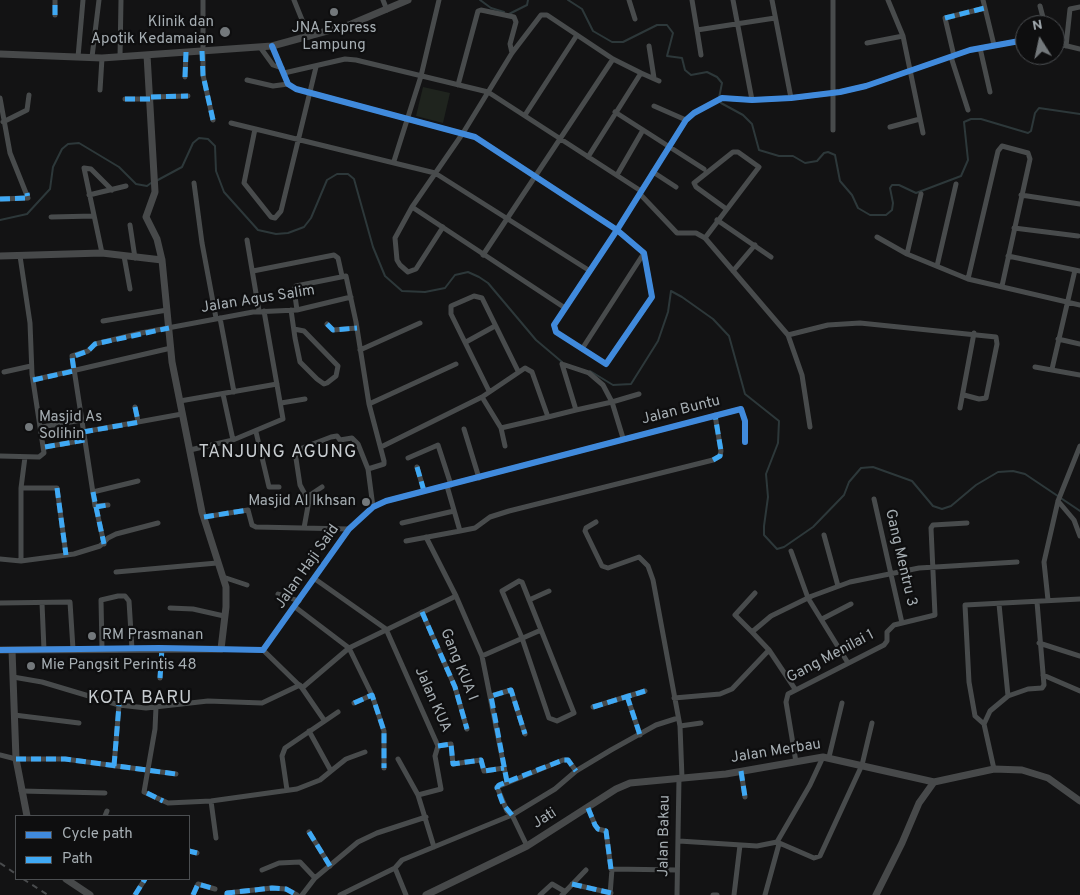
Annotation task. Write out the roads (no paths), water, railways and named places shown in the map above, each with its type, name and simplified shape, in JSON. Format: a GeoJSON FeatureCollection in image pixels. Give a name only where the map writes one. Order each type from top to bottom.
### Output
{"type":"FeatureCollection","features":[{"type":"Feature","properties":{"kind":"street"},"geometry":{"type":"LineString","coordinates":[[55,0],[55,15]]}},
{"type":"Feature","properties":{"kind":"street"},"geometry":{"type":"LineString","coordinates":[[78,57],[83,0]]}},
{"type":"Feature","properties":{"kind":"street"},"geometry":{"type":"LineString","coordinates":[[92,57],[99,0]]}},
{"type":"Feature","properties":{"kind":"street"},"geometry":{"type":"LineString","coordinates":[[120,57],[121,0]]}},
{"type":"Feature","properties":{"kind":"street"},"geometry":{"type":"LineString","coordinates":[[203,0],[202,51],[205,89],[213,120]]}},
{"type":"Feature","properties":{"kind":"street"},"geometry":{"type":"LineString","coordinates":[[294,0],[309,37]]}},
{"type":"Feature","properties":{"kind":"street"},"geometry":{"type":"LineString","coordinates":[[383,0],[386,10]]}},
{"type":"Feature","properties":{"kind":"street"},"geometry":{"type":"LineString","coordinates":[[0,54],[102,58],[272,46],[349,25],[408,0]]}},
{"type":"Feature","properties":{"kind":"street"},"geometry":{"type":"LineString","coordinates":[[394,161],[421,76],[439,0]]}},
{"type":"Feature","properties":{"kind":"street"},"geometry":{"type":"LineString","coordinates":[[629,0],[635,19]]}},
{"type":"Feature","properties":{"kind":"street"},"geometry":{"type":"LineString","coordinates":[[692,0],[701,55]]}},
{"type":"Feature","properties":{"kind":"street"},"geometry":{"type":"LineString","coordinates":[[732,0],[752,100]]}},
{"type":"Feature","properties":{"kind":"street"},"geometry":{"type":"LineString","coordinates":[[772,0],[791,98]]}},
{"type":"Feature","properties":{"kind":"street"},"geometry":{"type":"LineString","coordinates":[[833,0],[833,130]]}},
{"type":"Feature","properties":{"kind":"street"},"geometry":{"type":"LineString","coordinates":[[888,0],[903,36],[923,133]]}},
{"type":"Feature","properties":{"kind":"street"},"geometry":{"type":"LineString","coordinates":[[983,0],[994,45]]}},
{"type":"Feature","properties":{"kind":"street"},"geometry":{"type":"LineString","coordinates":[[1040,6],[1042,15]]}},
{"type":"Feature","properties":{"kind":"street"},"geometry":{"type":"LineString","coordinates":[[1080,7],[1070,9],[1066,46],[1080,49]]}},
{"type":"Feature","properties":{"kind":"street"},"geometry":{"type":"LineString","coordinates":[[968,110],[945,18],[985,8]]}},
{"type":"Feature","properties":{"kind":"street"},"geometry":{"type":"LineString","coordinates":[[458,85],[478,11],[514,17],[516,22],[510,44],[512,54]]}},
{"type":"Feature","properties":{"kind":"street"},"geometry":{"type":"LineString","coordinates":[[443,227],[416,270],[408,272],[397,260],[395,238],[412,208],[463,133],[512,54],[541,15],[547,15],[613,59],[656,80],[649,46]]}},
{"type":"Feature","properties":{"kind":"street"},"geometry":{"type":"LineString","coordinates":[[697,30],[775,18]]}},
{"type":"Feature","properties":{"kind":"street"},"geometry":{"type":"LineString","coordinates":[[525,115],[577,35]]}},
{"type":"Feature","properties":{"kind":"street"},"geometry":{"type":"LineString","coordinates":[[867,43],[903,36]]}},
{"type":"Feature","properties":{"kind":"street"},"geometry":{"type":"LineString","coordinates":[[247,80],[273,86],[288,84],[309,94],[475,137],[617,230],[644,253],[652,297],[608,364],[554,330],[554,325],[617,230],[686,120],[720,99],[791,98],[834,93],[866,86],[980,48],[1015,42]]}},
{"type":"Feature","properties":{"kind":"street"},"geometry":{"type":"LineString","coordinates":[[272,46],[288,84]]}},
{"type":"Feature","properties":{"kind":"street"},"geometry":{"type":"LineString","coordinates":[[260,47],[273,65],[283,70],[316,67],[345,59],[356,60],[488,92],[617,176],[640,192],[679,235],[692,232],[704,238],[788,335],[802,375],[810,427]]}},
{"type":"Feature","properties":{"kind":"street"},"geometry":{"type":"LineString","coordinates":[[980,48],[990,92]]}},
{"type":"Feature","properties":{"kind":"street"},"geometry":{"type":"LineString","coordinates":[[185,77],[186,52]]}},
{"type":"Feature","properties":{"kind":"street"},"geometry":{"type":"LineString","coordinates":[[147,55],[155,192],[146,217],[157,239],[162,260],[171,348],[182,414],[204,517],[223,577],[226,597],[221,649]]}},
{"type":"Feature","properties":{"kind":"street"},"geometry":{"type":"LineString","coordinates":[[100,90],[102,58]]}},
{"type":"Feature","properties":{"kind":"street"},"geometry":{"type":"LineString","coordinates":[[483,254],[509,218],[534,177],[613,59]]}},
{"type":"Feature","properties":{"kind":"street"},"geometry":{"type":"LineString","coordinates":[[254,128],[243,180],[272,218],[278,216],[281,211],[316,67]]}},
{"type":"Feature","properties":{"kind":"street"},"geometry":{"type":"LineString","coordinates":[[588,157],[615,112],[642,73]]}},
{"type":"Feature","properties":{"kind":"street"},"geometry":{"type":"LineString","coordinates":[[3,122],[27,110],[29,95]]}},
{"type":"Feature","properties":{"kind":"street"},"geometry":{"type":"LineString","coordinates":[[125,100],[188,96]]}},
{"type":"Feature","properties":{"kind":"street"},"geometry":{"type":"LineString","coordinates":[[0,98],[10,153],[28,198],[0,199]]}},
{"type":"Feature","properties":{"kind":"street"},"geometry":{"type":"LineString","coordinates":[[654,106],[686,120]]}},
{"type":"Feature","properties":{"kind":"street"},"geometry":{"type":"LineString","coordinates":[[615,112],[669,148],[704,168]]}},
{"type":"Feature","properties":{"kind":"street"},"geometry":{"type":"LineString","coordinates":[[890,126],[920,119]]}},
{"type":"Feature","properties":{"kind":"street"},"geometry":{"type":"LineString","coordinates":[[231,122],[435,172],[590,270]]}},
{"type":"Feature","properties":{"kind":"street"},"geometry":{"type":"LineString","coordinates":[[617,176],[643,130]]}},
{"type":"Feature","properties":{"kind":"street"},"geometry":{"type":"LineString","coordinates":[[968,279],[999,147],[1028,153],[1030,156],[1002,286]]}},
{"type":"Feature","properties":{"kind":"street"},"geometry":{"type":"LineString","coordinates":[[704,238],[725,208],[759,167],[738,152],[733,152],[694,183],[696,187],[725,208]]}},
{"type":"Feature","properties":{"kind":"street"},"geometry":{"type":"LineString","coordinates":[[102,253],[84,170],[86,167],[98,175],[112,190]]}},
{"type":"Feature","properties":{"kind":"street"},"geometry":{"type":"LineString","coordinates":[[653,172],[676,187]]}},
{"type":"Feature","properties":{"kind":"street"},"geometry":{"type":"LineString","coordinates":[[194,183],[202,243],[234,392]]}},
{"type":"Feature","properties":{"kind":"street"},"geometry":{"type":"LineString","coordinates":[[937,266],[956,184]]}},
{"type":"Feature","properties":{"kind":"street"},"geometry":{"type":"LineString","coordinates":[[89,195],[126,186]]}},
{"type":"Feature","properties":{"kind":"street"},"geometry":{"type":"LineString","coordinates":[[907,254],[920,194]]}},
{"type":"Feature","properties":{"kind":"street"},"geometry":{"type":"LineString","coordinates":[[1021,195],[1080,204]]}},
{"type":"Feature","properties":{"kind":"street"},"geometry":{"type":"LineString","coordinates":[[412,208],[565,308]]}},
{"type":"Feature","properties":{"kind":"street"},"geometry":{"type":"LineString","coordinates":[[51,217],[94,216]]}},
{"type":"Feature","properties":{"kind":"street"},"geometry":{"type":"LineString","coordinates":[[717,220],[771,257]]}},
{"type":"Feature","properties":{"kind":"street"},"geometry":{"type":"LineString","coordinates":[[130,225],[135,258]]}},
{"type":"Feature","properties":{"kind":"street"},"geometry":{"type":"LineString","coordinates":[[1014,228],[1078,236]]}},
{"type":"Feature","properties":{"kind":"street"},"geometry":{"type":"LineString","coordinates":[[877,237],[907,254],[968,279],[1080,305]]}},
{"type":"Feature","properties":{"kind":"street"},"geometry":{"type":"LineString","coordinates":[[190,450],[233,440],[282,421],[281,403],[247,240]]}},
{"type":"Feature","properties":{"kind":"street"},"geometry":{"type":"LineString","coordinates":[[733,271],[755,245]]}},
{"type":"Feature","properties":{"kind":"street"},"geometry":{"type":"LineString","coordinates":[[0,256],[102,253],[162,260]]}},
{"type":"Feature","properties":{"kind":"street"},"geometry":{"type":"LineString","coordinates":[[582,348],[644,253]]}},
{"type":"Feature","properties":{"kind":"street"},"geometry":{"type":"LineString","coordinates":[[253,271],[334,255],[338,258],[342,276]]}},
{"type":"Feature","properties":{"kind":"street"},"geometry":{"type":"LineString","coordinates":[[0,456],[42,456],[45,447],[31,366],[30,323],[20,256]]}},
{"type":"Feature","properties":{"kind":"street"},"geometry":{"type":"LineString","coordinates":[[124,256],[130,289]]}},
{"type":"Feature","properties":{"kind":"street"},"geometry":{"type":"LineString","coordinates":[[1008,256],[1078,271],[1067,302],[1052,369]]}},
{"type":"Feature","properties":{"kind":"street"},"geometry":{"type":"LineString","coordinates":[[294,329],[304,331],[338,366],[336,376],[327,383],[324,384],[317,379],[300,362],[294,329],[294,289],[296,286],[346,276],[357,328],[369,404],[384,464],[368,468]]}},
{"type":"Feature","properties":{"kind":"street"},"geometry":{"type":"LineString","coordinates":[[489,391],[451,314],[451,306],[474,296],[479,296],[518,371]]}},
{"type":"Feature","properties":{"kind":"street","name":"Jalan Agus Salim"},"geometry":{"type":"LineString","coordinates":[[74,371],[72,357],[88,351],[95,344],[218,318],[261,311],[294,310],[351,297]]}},
{"type":"Feature","properties":{"kind":"street"},"geometry":{"type":"LineString","coordinates":[[103,321],[167,310]]}},
{"type":"Feature","properties":{"kind":"street"},"geometry":{"type":"LineString","coordinates":[[360,350],[420,323]]}},
{"type":"Feature","properties":{"kind":"street"},"geometry":{"type":"LineString","coordinates":[[788,335],[818,327],[847,323],[974,333],[996,337],[997,344],[986,398],[979,400],[964,395]]}},
{"type":"Feature","properties":{"kind":"street"},"geometry":{"type":"LineString","coordinates":[[327,324],[333,330],[357,328]]}},
{"type":"Feature","properties":{"kind":"street"},"geometry":{"type":"LineString","coordinates":[[466,342],[495,326]]}},
{"type":"Feature","properties":{"kind":"street"},"geometry":{"type":"LineString","coordinates":[[960,408],[964,395],[974,333]]}},
{"type":"Feature","properties":{"kind":"street"},"geometry":{"type":"LineString","coordinates":[[1058,339],[1080,344]]}},
{"type":"Feature","properties":{"kind":"street"},"geometry":{"type":"LineString","coordinates":[[33,380],[171,348]]}},
{"type":"Feature","properties":{"kind":"street"},"geometry":{"type":"LineString","coordinates":[[369,404],[456,364]]}},
{"type":"Feature","properties":{"kind":"street"},"geometry":{"type":"LineString","coordinates":[[576,410],[562,364],[590,373],[603,385],[612,402],[623,438]]}},
{"type":"Feature","properties":{"kind":"street"},"geometry":{"type":"LineString","coordinates":[[4,372],[31,366]]}},
{"type":"Feature","properties":{"kind":"street"},"geometry":{"type":"LineString","coordinates":[[1035,366],[1080,375]]}},
{"type":"Feature","properties":{"kind":"street"},"geometry":{"type":"LineString","coordinates":[[381,447],[482,397],[525,368],[532,372],[548,417]]}},
{"type":"Feature","properties":{"kind":"street"},"geometry":{"type":"LineString","coordinates":[[74,371],[96,507],[104,544]]}},
{"type":"Feature","properties":{"kind":"street"},"geometry":{"type":"LineString","coordinates":[[180,401],[277,384]]}},
{"type":"Feature","properties":{"kind":"street"},"geometry":{"type":"LineString","coordinates":[[224,394],[233,440]]}},
{"type":"Feature","properties":{"kind":"street"},"geometry":{"type":"LineString","coordinates":[[501,428],[639,394]]}},
{"type":"Feature","properties":{"kind":"street"},"geometry":{"type":"LineString","coordinates":[[482,397],[501,428],[505,446]]}},
{"type":"Feature","properties":{"kind":"street"},"geometry":{"type":"LineString","coordinates":[[281,403],[305,398]]}},
{"type":"Feature","properties":{"kind":"street"},"geometry":{"type":"LineString","coordinates":[[135,407],[138,421]]}},
{"type":"Feature","properties":{"kind":"street","name":"Jalan Buntu"},"geometry":{"type":"LineString","coordinates":[[623,438],[741,409],[745,421],[745,442]]}},
{"type":"Feature","properties":{"kind":"street"},"geometry":{"type":"LineString","coordinates":[[84,432],[182,414]]}},
{"type":"Feature","properties":{"kind":"street"},"geometry":{"type":"LineString","coordinates":[[406,542],[474,528],[490,517],[510,511],[713,460],[720,456],[721,451],[715,415]]}},
{"type":"Feature","properties":{"kind":"street"},"geometry":{"type":"LineString","coordinates":[[41,427],[82,420]]}},
{"type":"Feature","properties":{"kind":"street"},"geometry":{"type":"LineString","coordinates":[[464,429],[479,478]]}},
{"type":"Feature","properties":{"kind":"street"},"geometry":{"type":"LineString","coordinates":[[256,432],[268,487],[279,487]]}},
{"type":"Feature","properties":{"kind":"street"},"geometry":{"type":"LineString","coordinates":[[308,500],[300,485],[295,452],[336,436],[340,440],[352,438],[358,444],[368,468],[373,507]]}},
{"type":"Feature","properties":{"kind":"street","name":"Jalan Haji Said"},"geometry":{"type":"LineString","coordinates":[[263,650],[349,529],[373,507],[391,499],[449,486],[623,438]]}},
{"type":"Feature","properties":{"kind":"street"},"geometry":{"type":"LineString","coordinates":[[45,447],[85,440]]}},
{"type":"Feature","properties":{"kind":"street"},"geometry":{"type":"LineString","coordinates":[[408,458],[438,445],[460,531]]}},
{"type":"Feature","properties":{"kind":"street"},"geometry":{"type":"LineString","coordinates":[[1048,600],[1044,562],[1059,500],[1080,446]]}},
{"type":"Feature","properties":{"kind":"street"},"geometry":{"type":"LineString","coordinates":[[21,561],[21,488],[25,457]]}},
{"type":"Feature","properties":{"kind":"street"},"geometry":{"type":"LineString","coordinates":[[417,466],[424,491]]}},
{"type":"Feature","properties":{"kind":"street"},"geometry":{"type":"LineString","coordinates":[[94,492],[138,481]]}},
{"type":"Feature","properties":{"kind":"street"},"geometry":{"type":"LineString","coordinates":[[304,528],[308,500],[313,492],[322,486]]}},
{"type":"Feature","properties":{"kind":"street"},"geometry":{"type":"LineString","coordinates":[[21,488],[57,488],[66,555]]}},
{"type":"Feature","properties":{"kind":"street","name":"Gang Mentru 3"},"geometry":{"type":"LineString","coordinates":[[874,499],[902,623]]}},
{"type":"Feature","properties":{"kind":"street"},"geometry":{"type":"LineString","coordinates":[[1059,500],[1074,520],[1080,536]]}},
{"type":"Feature","properties":{"kind":"street"},"geometry":{"type":"LineString","coordinates":[[96,507],[108,505]]}},
{"type":"Feature","properties":{"kind":"street"},"geometry":{"type":"LineString","coordinates":[[204,517],[248,510],[252,525],[256,527],[349,529]]}},
{"type":"Feature","properties":{"kind":"street"},"geometry":{"type":"LineString","coordinates":[[402,523],[454,511]]}},
{"type":"Feature","properties":{"kind":"street","name":"Jalan Bakau"},"geometry":{"type":"LineString","coordinates":[[596,522],[586,528],[585,531],[604,568],[636,557],[642,559],[648,566],[660,611],[680,726],[679,841],[676,895]]}},
{"type":"Feature","properties":{"kind":"street"},"geometry":{"type":"LineString","coordinates":[[0,560],[21,561],[66,555],[104,544],[111,536],[158,523]]}},
{"type":"Feature","properties":{"kind":"street","name":"Gang Mentru 3"},"geometry":{"type":"LineString","coordinates":[[932,567],[931,526],[967,523]]}},
{"type":"Feature","properties":{"kind":"street"},"geometry":{"type":"LineString","coordinates":[[824,535],[838,586]]}},
{"type":"Feature","properties":{"kind":"street"},"geometry":{"type":"LineString","coordinates":[[426,537],[456,596],[482,656],[507,782]]}},
{"type":"Feature","properties":{"kind":"street"},"geometry":{"type":"LineString","coordinates":[[791,551],[808,598],[848,663]]}},
{"type":"Feature","properties":{"kind":"street"},"geometry":{"type":"LineString","coordinates":[[752,632],[771,616],[838,586],[932,567],[1017,562]]}},
{"type":"Feature","properties":{"kind":"street"},"geometry":{"type":"LineString","coordinates":[[116,572],[217,563]]}},
{"type":"Feature","properties":{"kind":"street"},"geometry":{"type":"LineString","coordinates":[[902,623],[935,615],[932,567]]}},
{"type":"Feature","properties":{"kind":"street"},"geometry":{"type":"LineString","coordinates":[[223,577],[248,585]]}},
{"type":"Feature","properties":{"kind":"street"},"geometry":{"type":"LineString","coordinates":[[315,579],[386,629]]}},
{"type":"Feature","properties":{"kind":"street"},"geometry":{"type":"LineString","coordinates":[[519,581],[522,582],[530,600],[574,713],[557,721],[552,721],[503,589],[519,581]]}},
{"type":"Feature","properties":{"kind":"street"},"geometry":{"type":"LineString","coordinates":[[530,600],[549,591]]}},
{"type":"Feature","properties":{"kind":"street"},"geometry":{"type":"LineString","coordinates":[[755,592],[735,615],[769,650],[795,689]]}},
{"type":"Feature","properties":{"kind":"street"},"geometry":{"type":"LineString","coordinates":[[278,594],[299,601]]}},
{"type":"Feature","properties":{"kind":"street"},"geometry":{"type":"LineString","coordinates":[[102,649],[101,600],[118,596],[125,596],[129,601],[132,649]]}},
{"type":"Feature","properties":{"kind":"street"},"geometry":{"type":"LineString","coordinates":[[13,678],[42,682],[119,705],[156,708],[208,701],[262,703],[301,686],[348,648],[456,596]]}},
{"type":"Feature","properties":{"kind":"street"},"geometry":{"type":"LineString","coordinates":[[994,769],[984,724],[975,716],[969,682],[963,608],[968,604],[999,604],[1080,598]]}},
{"type":"Feature","properties":{"kind":"street"},"geometry":{"type":"LineString","coordinates":[[0,603],[70,602],[73,649]]}},
{"type":"Feature","properties":{"kind":"street"},"geometry":{"type":"LineString","coordinates":[[984,724],[990,711],[1008,696],[1028,689],[1042,688],[1043,675],[1036,602]]}},
{"type":"Feature","properties":{"kind":"street"},"geometry":{"type":"LineString","coordinates":[[42,603],[44,650]]}},
{"type":"Feature","properties":{"kind":"street"},"geometry":{"type":"LineString","coordinates":[[822,619],[851,604]]}},
{"type":"Feature","properties":{"kind":"street"},"geometry":{"type":"LineString","coordinates":[[999,604],[1008,696]]}},
{"type":"Feature","properties":{"kind":"street"},"geometry":{"type":"LineString","coordinates":[[295,607],[348,648],[372,695],[384,731],[384,768]]}},
{"type":"Feature","properties":{"kind":"street"},"geometry":{"type":"LineString","coordinates":[[170,608],[224,616]]}},
{"type":"Feature","properties":{"kind":"street","name":"Gang KUA I"},"geometry":{"type":"LineString","coordinates":[[422,612],[455,687],[468,729]]}},
{"type":"Feature","properties":{"kind":"street","name":"Gang Menilai 1"},"geometry":{"type":"LineString","coordinates":[[796,762],[786,702],[788,694],[884,645],[887,641],[889,628],[902,623]]}},
{"type":"Feature","properties":{"kind":"street","name":"Jalan KUA"},"geometry":{"type":"LineString","coordinates":[[386,629],[438,746],[436,762],[441,789],[418,796]]}},
{"type":"Feature","properties":{"kind":"street"},"geometry":{"type":"LineString","coordinates":[[482,656],[541,630]]}},
{"type":"Feature","properties":{"kind":"street"},"geometry":{"type":"LineString","coordinates":[[1039,643],[1080,656]]}},
{"type":"Feature","properties":{"kind":"street"},"geometry":{"type":"LineString","coordinates":[[160,678],[162,648]]}},
{"type":"Feature","properties":{"kind":"street"},"geometry":{"type":"LineString","coordinates":[[0,650],[162,648],[263,650],[301,686],[324,720]]}},
{"type":"Feature","properties":{"kind":"street"},"geometry":{"type":"LineString","coordinates":[[12,650],[16,759],[27,815]]}},
{"type":"Feature","properties":{"kind":"street"},"geometry":{"type":"LineString","coordinates":[[674,698],[720,694],[732,689],[769,650]]}},
{"type":"Feature","properties":{"kind":"street"},"geometry":{"type":"LineString","coordinates":[[1043,675],[1080,691]]}},
{"type":"Feature","properties":{"kind":"street"},"geometry":{"type":"LineString","coordinates":[[491,696],[512,690],[525,734]]}},
{"type":"Feature","properties":{"kind":"street"},"geometry":{"type":"LineString","coordinates":[[593,707],[645,691]]}},
{"type":"Feature","properties":{"kind":"street"},"geometry":{"type":"LineString","coordinates":[[354,703],[372,695]]}},
{"type":"Feature","properties":{"kind":"street"},"geometry":{"type":"LineString","coordinates":[[627,696],[640,735]]}},
{"type":"Feature","properties":{"kind":"street"},"geometry":{"type":"LineString","coordinates":[[765,895],[778,843],[826,757],[842,703]]}},
{"type":"Feature","properties":{"kind":"street"},"geometry":{"type":"LineString","coordinates":[[114,766],[119,705]]}},
{"type":"Feature","properties":{"kind":"street"},"geometry":{"type":"LineString","coordinates":[[156,708],[155,729],[144,792],[162,801],[174,804],[211,801],[287,790],[309,784],[331,771],[346,759],[365,752]]}},
{"type":"Feature","properties":{"kind":"street"},"geometry":{"type":"LineString","coordinates":[[287,790],[282,752],[324,720],[338,712]]}},
{"type":"Feature","properties":{"kind":"street"},"geometry":{"type":"LineString","coordinates":[[14,716],[79,723]]}},
{"type":"Feature","properties":{"kind":"street"},"geometry":{"type":"LineString","coordinates":[[340,895],[395,868],[402,860],[512,815],[555,789],[576,771],[664,722],[678,718]]}},
{"type":"Feature","properties":{"kind":"street"},"geometry":{"type":"LineString","coordinates":[[680,726],[701,723]]}},
{"type":"Feature","properties":{"kind":"street"},"geometry":{"type":"LineString","coordinates":[[679,841],[740,845],[770,845],[778,843],[814,858],[820,856],[862,765],[872,723]]}},
{"type":"Feature","properties":{"kind":"street"},"geometry":{"type":"LineString","coordinates":[[309,731],[331,771]]}},
{"type":"Feature","properties":{"kind":"street"},"geometry":{"type":"LineString","coordinates":[[438,746],[451,744],[453,764],[481,760],[483,770],[504,768]]}},
{"type":"Feature","properties":{"kind":"street"},"geometry":{"type":"LineString","coordinates":[[0,754],[16,759],[65,759],[176,774]]}},
{"type":"Feature","properties":{"kind":"street","name":"Jalan Merbau"},"geometry":{"type":"LineString","coordinates":[[680,778],[741,771],[826,757],[934,782]]}},
{"type":"Feature","properties":{"kind":"street"},"geometry":{"type":"LineString","coordinates":[[398,759],[418,796],[434,847]]}},
{"type":"Feature","properties":{"kind":"street"},"geometry":{"type":"LineString","coordinates":[[527,846],[512,815],[506,811],[497,788],[507,782],[565,760],[576,771]]}},
{"type":"Feature","properties":{"kind":"street"},"geometry":{"type":"LineString","coordinates":[[876,895],[902,843],[919,803],[934,782],[994,769],[1022,770],[1048,778],[1080,800]]}},
{"type":"Feature","properties":{"kind":"street"},"geometry":{"type":"LineString","coordinates":[[741,771],[745,797]]}},
{"type":"Feature","properties":{"kind":"street","name":"Jati"},"geometry":{"type":"LineString","coordinates":[[426,895],[527,846],[616,789],[630,783],[680,778]]}},
{"type":"Feature","properties":{"kind":"street"},"geometry":{"type":"LineString","coordinates":[[21,791],[105,793]]}},
{"type":"Feature","properties":{"kind":"street"},"geometry":{"type":"LineString","coordinates":[[211,801],[216,838]]}},
{"type":"Feature","properties":{"kind":"street"},"geometry":{"type":"LineString","coordinates":[[572,884],[610,894],[611,871],[606,831],[598,829],[594,825],[588,808]]}},
{"type":"Feature","properties":{"kind":"street"},"geometry":{"type":"LineString","coordinates":[[302,895],[316,878],[362,840],[426,818]]}},
{"type":"Feature","properties":{"kind":"street"},"geometry":{"type":"LineString","coordinates":[[309,832],[330,866]]}},
{"type":"Feature","properties":{"kind":"street"},"geometry":{"type":"LineString","coordinates":[[734,895],[740,845]]}},
{"type":"Feature","properties":{"kind":"street"},"geometry":{"type":"LineString","coordinates":[[190,851],[197,853]]}},
{"type":"Feature","properties":{"kind":"street"},"geometry":{"type":"LineString","coordinates":[[262,870],[279,863],[300,862],[316,878]]}},
{"type":"Feature","properties":{"kind":"street"},"geometry":{"type":"LineString","coordinates":[[395,868],[406,895]]}},
{"type":"Feature","properties":{"kind":"street"},"geometry":{"type":"LineString","coordinates":[[540,895],[552,884],[563,893],[586,870]]}},
{"type":"Feature","properties":{"kind":"street"},"geometry":{"type":"LineString","coordinates":[[611,871],[677,870]]}},
{"type":"Feature","properties":{"kind":"street"},"geometry":{"type":"LineString","coordinates":[[68,880],[90,895]]}},
{"type":"Feature","properties":{"kind":"street"},"geometry":{"type":"LineString","coordinates":[[135,895],[144,880]]}},
{"type":"Feature","properties":{"kind":"street"},"geometry":{"type":"LineString","coordinates":[[193,895],[198,884],[215,889]]}},
{"type":"Feature","properties":{"kind":"street"},"geometry":{"type":"LineString","coordinates":[[229,894],[272,888],[286,889],[297,895]]}},
{"type":"Feature","properties":{"kind":"waterway"},"geometry":{"type":"LineString","coordinates":[[480,0],[491,8],[504,12]]}},
{"type":"Feature","properties":{"kind":"waterway"},"geometry":{"type":"LineString","coordinates":[[509,14],[527,5],[528,0]]}},
{"type":"Feature","properties":{"kind":"waterway"},"geometry":{"type":"LineString","coordinates":[[568,0],[582,9],[593,31],[612,42],[623,42],[657,25],[667,25],[673,33],[667,56],[682,58],[685,70],[691,75],[707,72],[717,77],[722,83],[719,98],[721,103],[743,115],[752,124],[759,150],[779,156],[793,156],[805,163],[817,161],[824,153],[828,152],[835,155],[840,181],[852,195],[858,208],[870,215],[886,215],[892,210],[893,203],[890,188],[892,185],[899,185],[916,193],[961,176],[968,160],[964,122],[971,119],[981,119],[1028,133],[1031,131],[1035,113],[1039,108],[1080,114]]}},
{"type":"Feature","properties":{"kind":"waterway"},"geometry":{"type":"LineString","coordinates":[[156,181],[182,167],[193,143],[199,138],[208,139],[215,146],[216,171],[224,192],[258,230],[276,234],[288,233],[304,227],[311,218],[327,180],[337,174],[348,174],[354,179],[373,247],[385,276],[402,291],[425,292],[445,288],[455,275],[468,272],[488,283],[536,340],[562,362]]}},
{"type":"Feature","properties":{"kind":"waterway"},"geometry":{"type":"LineString","coordinates":[[0,220],[27,214],[50,189],[53,167],[62,149],[68,144],[79,143],[119,167],[136,184],[147,186],[151,183]]}},
{"type":"Feature","properties":{"kind":"waterway"},"geometry":{"type":"LineString","coordinates":[[590,371],[613,385],[631,384],[658,341],[668,312],[671,291],[713,319],[729,336],[745,394],[779,421],[778,443],[766,474],[768,497],[764,526],[764,535],[777,549],[784,547],[813,527],[844,495],[849,482],[861,468],[873,467],[912,481],[933,506],[942,509],[951,506],[976,485],[998,472],[1013,471],[1025,474],[1080,511]]}},
{"type":"Feature","properties":{"kind":"railway"},"geometry":{"type":"LineString","coordinates":[[0,863],[15,873]]}},
{"type":"Feature","properties":{"kind":"railway"},"geometry":{"type":"LineString","coordinates":[[25,880],[48,895]]}},
{"type":"Feature","properties":{"kind":"place","name":"JNA Express Lampung"},"geometry":{"type":"Point","coordinates":[334,12]}},
{"type":"Feature","properties":{"kind":"place","name":"Klinik dan Apotik Kedamaian"},"geometry":{"type":"Point","coordinates":[225,32]}},
{"type":"Feature","properties":{"kind":"place","name":"Masjid As Solihin"},"geometry":{"type":"Point","coordinates":[29,427]}},
{"type":"Feature","properties":{"kind":"place","name":"Masjid Al Ikhsan"},"geometry":{"type":"Point","coordinates":[366,502]}},
{"type":"Feature","properties":{"kind":"place","name":"RM Prasmanan"},"geometry":{"type":"Point","coordinates":[92,636]}},
{"type":"Feature","properties":{"kind":"place","name":"Mie Pangsit Perintis 48"},"geometry":{"type":"Point","coordinates":[31,666]}},
{"type":"Feature","properties":{"kind":"district","name":"TANJUNG AGUNG"},"geometry":{"type":"Point","coordinates":[278,453]}},
{"type":"Feature","properties":{"kind":"district","name":"KOTA BARU"},"geometry":{"type":"Point","coordinates":[140,699]}}]}
